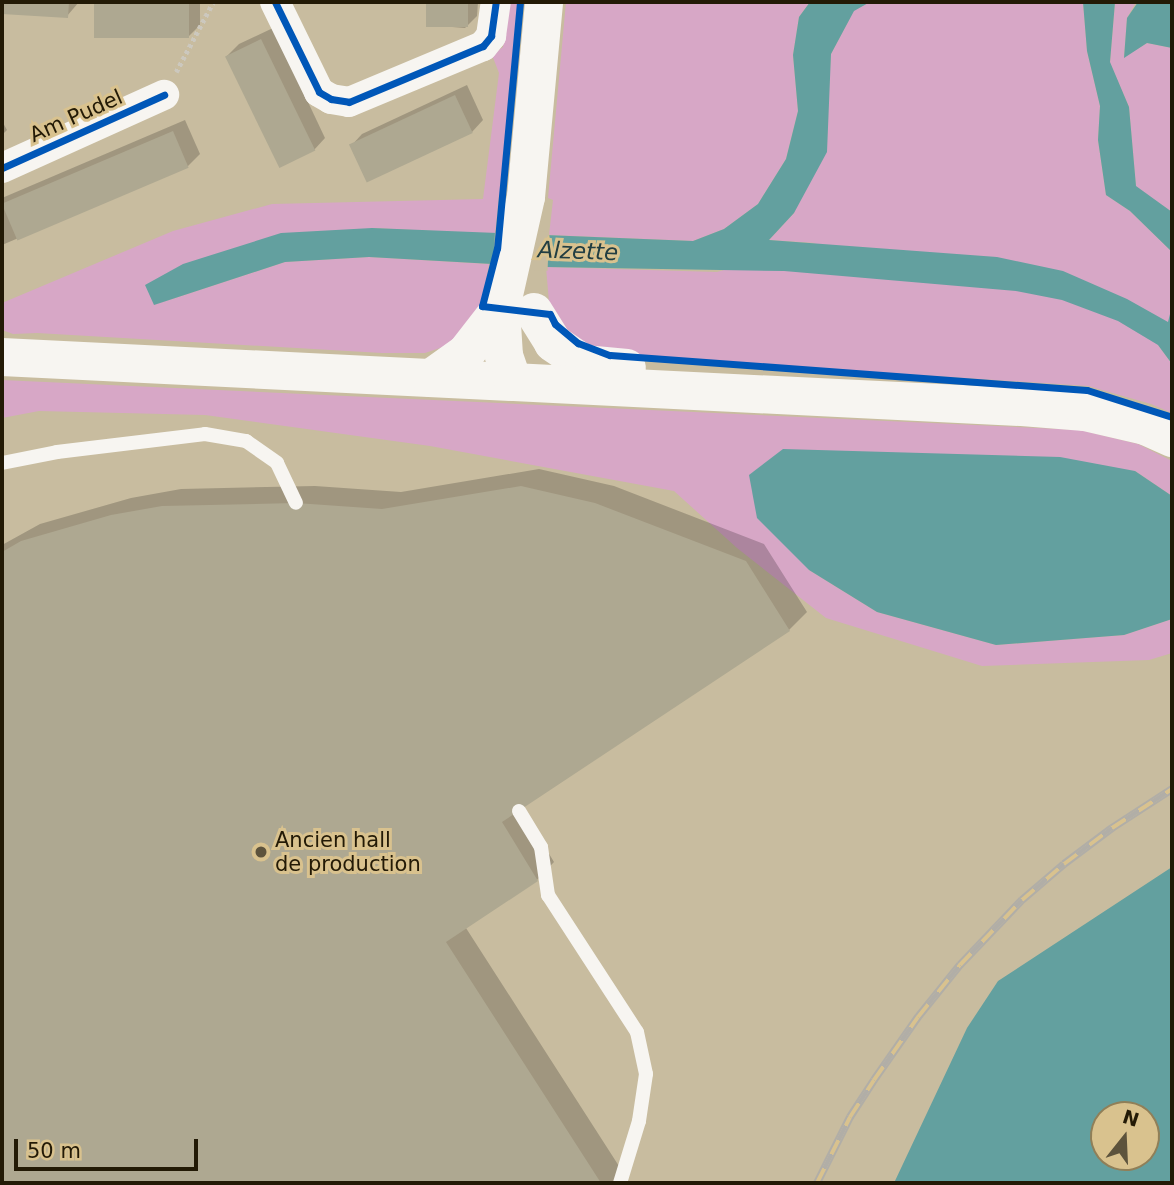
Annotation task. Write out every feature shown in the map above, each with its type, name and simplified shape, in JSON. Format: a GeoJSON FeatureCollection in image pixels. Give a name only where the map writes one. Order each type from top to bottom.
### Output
{"type":"FeatureCollection","features":[{"type":"Feature","properties":{"kind":"main road"},"geometry":{"type":"LineString","coordinates":[[513,382],[528,348],[517,310],[544,2]]}},
{"type":"Feature","properties":{"kind":"main road"},"geometry":{"type":"LineString","coordinates":[[431,378],[517,310]]}},
{"type":"Feature","properties":{"kind":"main road"},"geometry":{"type":"LineString","coordinates":[[517,310],[553,343],[584,364],[659,372],[755,394]]}},
{"type":"Feature","properties":{"kind":"main road"},"geometry":{"type":"LineString","coordinates":[[2,357],[1084,412],[1145,426],[1172,438]]}},
{"type":"Feature","properties":{"kind":"street"},"geometry":{"type":"LineString","coordinates":[[275,2],[319,92],[331,99],[349,102],[483,46],[491,36],[496,2]]}},
{"type":"Feature","properties":{"kind":"street","name":"Am Pudel"},"geometry":{"type":"LineString","coordinates":[[2,168],[164,95]]}},
{"type":"Feature","properties":{"kind":"lane"},"geometry":{"type":"LineString","coordinates":[[2,463],[57,452],[205,434],[246,441],[277,463],[296,503]]}},
{"type":"Feature","properties":{"kind":"lane"},"geometry":{"type":"LineString","coordinates":[[519,811],[541,847],[548,895],[554,907],[637,1032],[646,1074],[639,1121],[620,1183]]}},
{"type":"Feature","properties":{"kind":"path"},"geometry":{"type":"LineString","coordinates":[[164,95],[213,2]]}},
{"type":"Feature","properties":{"kind":"shaded area"},"geometry":{"type":"Polygon","coordinates":[[[508,2],[520,2],[503,195],[499,195],[495,234],[373,228],[154,305],[285,262],[369,257],[489,264],[482,306],[449,345],[425,353],[382,353],[37,333],[13,334],[2,330],[2,303],[173,231],[272,204],[483,199],[499,73],[492,55],[503,47],[508,2]]]}},
{"type":"Feature","properties":{"kind":"shaded area"},"geometry":{"type":"Polygon","coordinates":[[[566,2],[810,2],[799,17],[793,55],[798,111],[786,159],[758,204],[724,229],[693,241],[549,235],[553,200],[548,198],[566,2]]]}},
{"type":"Feature","properties":{"kind":"shaded area"},"geometry":{"type":"Polygon","coordinates":[[[870,2],[1083,2],[1087,51],[1100,106],[1098,140],[1106,195],[1130,211],[1170,250],[1172,315],[1158,345],[1172,364],[1172,413],[1151,404],[1088,386],[610,355],[578,343],[550,314],[546,267],[717,272],[816,243],[769,240],[794,213],[828,102],[831,54],[854,10],[870,2]]]}},
{"type":"Feature","properties":{"kind":"shaded area"},"geometry":{"type":"Polygon","coordinates":[[[1115,2],[1136,2],[1127,18],[1124,57],[1147,43],[1172,48],[1172,212],[1136,187],[1129,107],[1110,63],[1115,2]]]}},
{"type":"Feature","properties":{"kind":"shaded area"},"geometry":{"type":"Polygon","coordinates":[[[2,380],[1080,430],[1138,444],[1172,461],[1172,496],[1135,471],[809,570],[877,612],[996,645],[1124,635],[1172,619],[1172,653],[1149,660],[982,666],[826,618],[737,548],[674,491],[430,446],[205,415],[39,411],[2,418],[2,380]]]}},
{"type":"Feature","properties":{"kind":"water","name":"Alzette"},"geometry":{"type":"Polygon","coordinates":[[[810,2],[870,2],[854,11],[831,54],[827,152],[794,213],[769,240],[997,257],[1063,271],[1127,299],[1168,322],[1172,306],[1172,364],[1158,345],[1118,321],[1062,300],[1016,291],[784,271],[546,267],[369,257],[285,262],[154,305],[145,285],[183,264],[281,233],[372,228],[693,241],[724,229],[758,204],[786,159],[798,111],[793,55],[799,17],[810,2]]]}},
{"type":"Feature","properties":{"kind":"water"},"geometry":{"type":"Polygon","coordinates":[[[1083,2],[1115,2],[1110,62],[1129,107],[1136,186],[1172,212],[1172,264],[1170,250],[1130,211],[1106,195],[1098,140],[1100,106],[1087,51],[1083,2]]]}},
{"type":"Feature","properties":{"kind":"water"},"geometry":{"type":"Polygon","coordinates":[[[1138,2],[1172,2],[1172,48],[1147,43],[1124,58],[1127,18],[1138,2]]]}},
{"type":"Feature","properties":{"kind":"water"},"geometry":{"type":"Polygon","coordinates":[[[783,449],[1060,457],[1135,471],[1172,496],[1172,619],[1124,635],[996,645],[877,612],[809,570],[757,518],[749,475],[783,449]]]}},
{"type":"Feature","properties":{"kind":"water"},"geometry":{"type":"Polygon","coordinates":[[[1172,867],[1172,1183],[894,1183],[967,1028],[998,981],[1172,867]]]}},
{"type":"Feature","properties":{"kind":"pier"},"geometry":{"type":"Polygon","coordinates":[[[495,230],[549,232],[548,271],[494,269],[495,230]]]}},
{"type":"Feature","properties":{"kind":"building"},"geometry":{"type":"Polygon","coordinates":[[[2,2],[69,2],[68,18],[2,14],[2,2]]]}},
{"type":"Feature","properties":{"kind":"building"},"geometry":{"type":"Polygon","coordinates":[[[94,2],[189,2],[189,38],[94,38],[94,2]]]}},
{"type":"Feature","properties":{"kind":"building"},"geometry":{"type":"Polygon","coordinates":[[[426,2],[468,2],[468,27],[426,27],[426,2]]]}},
{"type":"Feature","properties":{"kind":"building"},"geometry":{"type":"Polygon","coordinates":[[[261,39],[315,150],[279,168],[225,57],[261,39]]]}},
{"type":"Feature","properties":{"kind":"building"},"geometry":{"type":"Polygon","coordinates":[[[455,95],[473,133],[367,183],[349,144],[455,95]]]}},
{"type":"Feature","properties":{"kind":"building"},"geometry":{"type":"Polygon","coordinates":[[[173,131],[189,168],[17,240],[2,204],[173,131]]]}},
{"type":"Feature","properties":{"kind":"building","name":"Ancien hall de production"},"geometry":{"type":"Polygon","coordinates":[[[521,486],[595,503],[746,561],[790,631],[502,822],[538,881],[446,942],[601,1183],[2,1183],[2,552],[21,541],[111,515],[162,506],[296,503],[382,509],[521,486]]]}},
{"type":"Feature","properties":{"kind":"railway"},"geometry":{"type":"LineString","coordinates":[[817,1183],[850,1117],[874,1080],[918,1017],[960,965],[1022,900],[1064,864],[1112,828],[1172,789]]}},
{"type":"Feature","properties":{"kind":"cycle path"},"geometry":{"type":"LineString","coordinates":[[275,2],[319,92],[331,99],[349,102],[483,46],[491,36],[496,2]]}},
{"type":"Feature","properties":{"kind":"cycle path"},"geometry":{"type":"LineString","coordinates":[[520,2],[497,248],[482,306],[550,314],[555,324],[578,343],[610,355],[1087,390],[1172,417]]}},
{"type":"Feature","properties":{"kind":"cycle path"},"geometry":{"type":"LineString","coordinates":[[2,168],[164,95]]}},
{"type":"Feature","properties":{"kind":"place","name":"Ancien hall de production"},"geometry":{"type":"Point","coordinates":[261,852]}}]}
